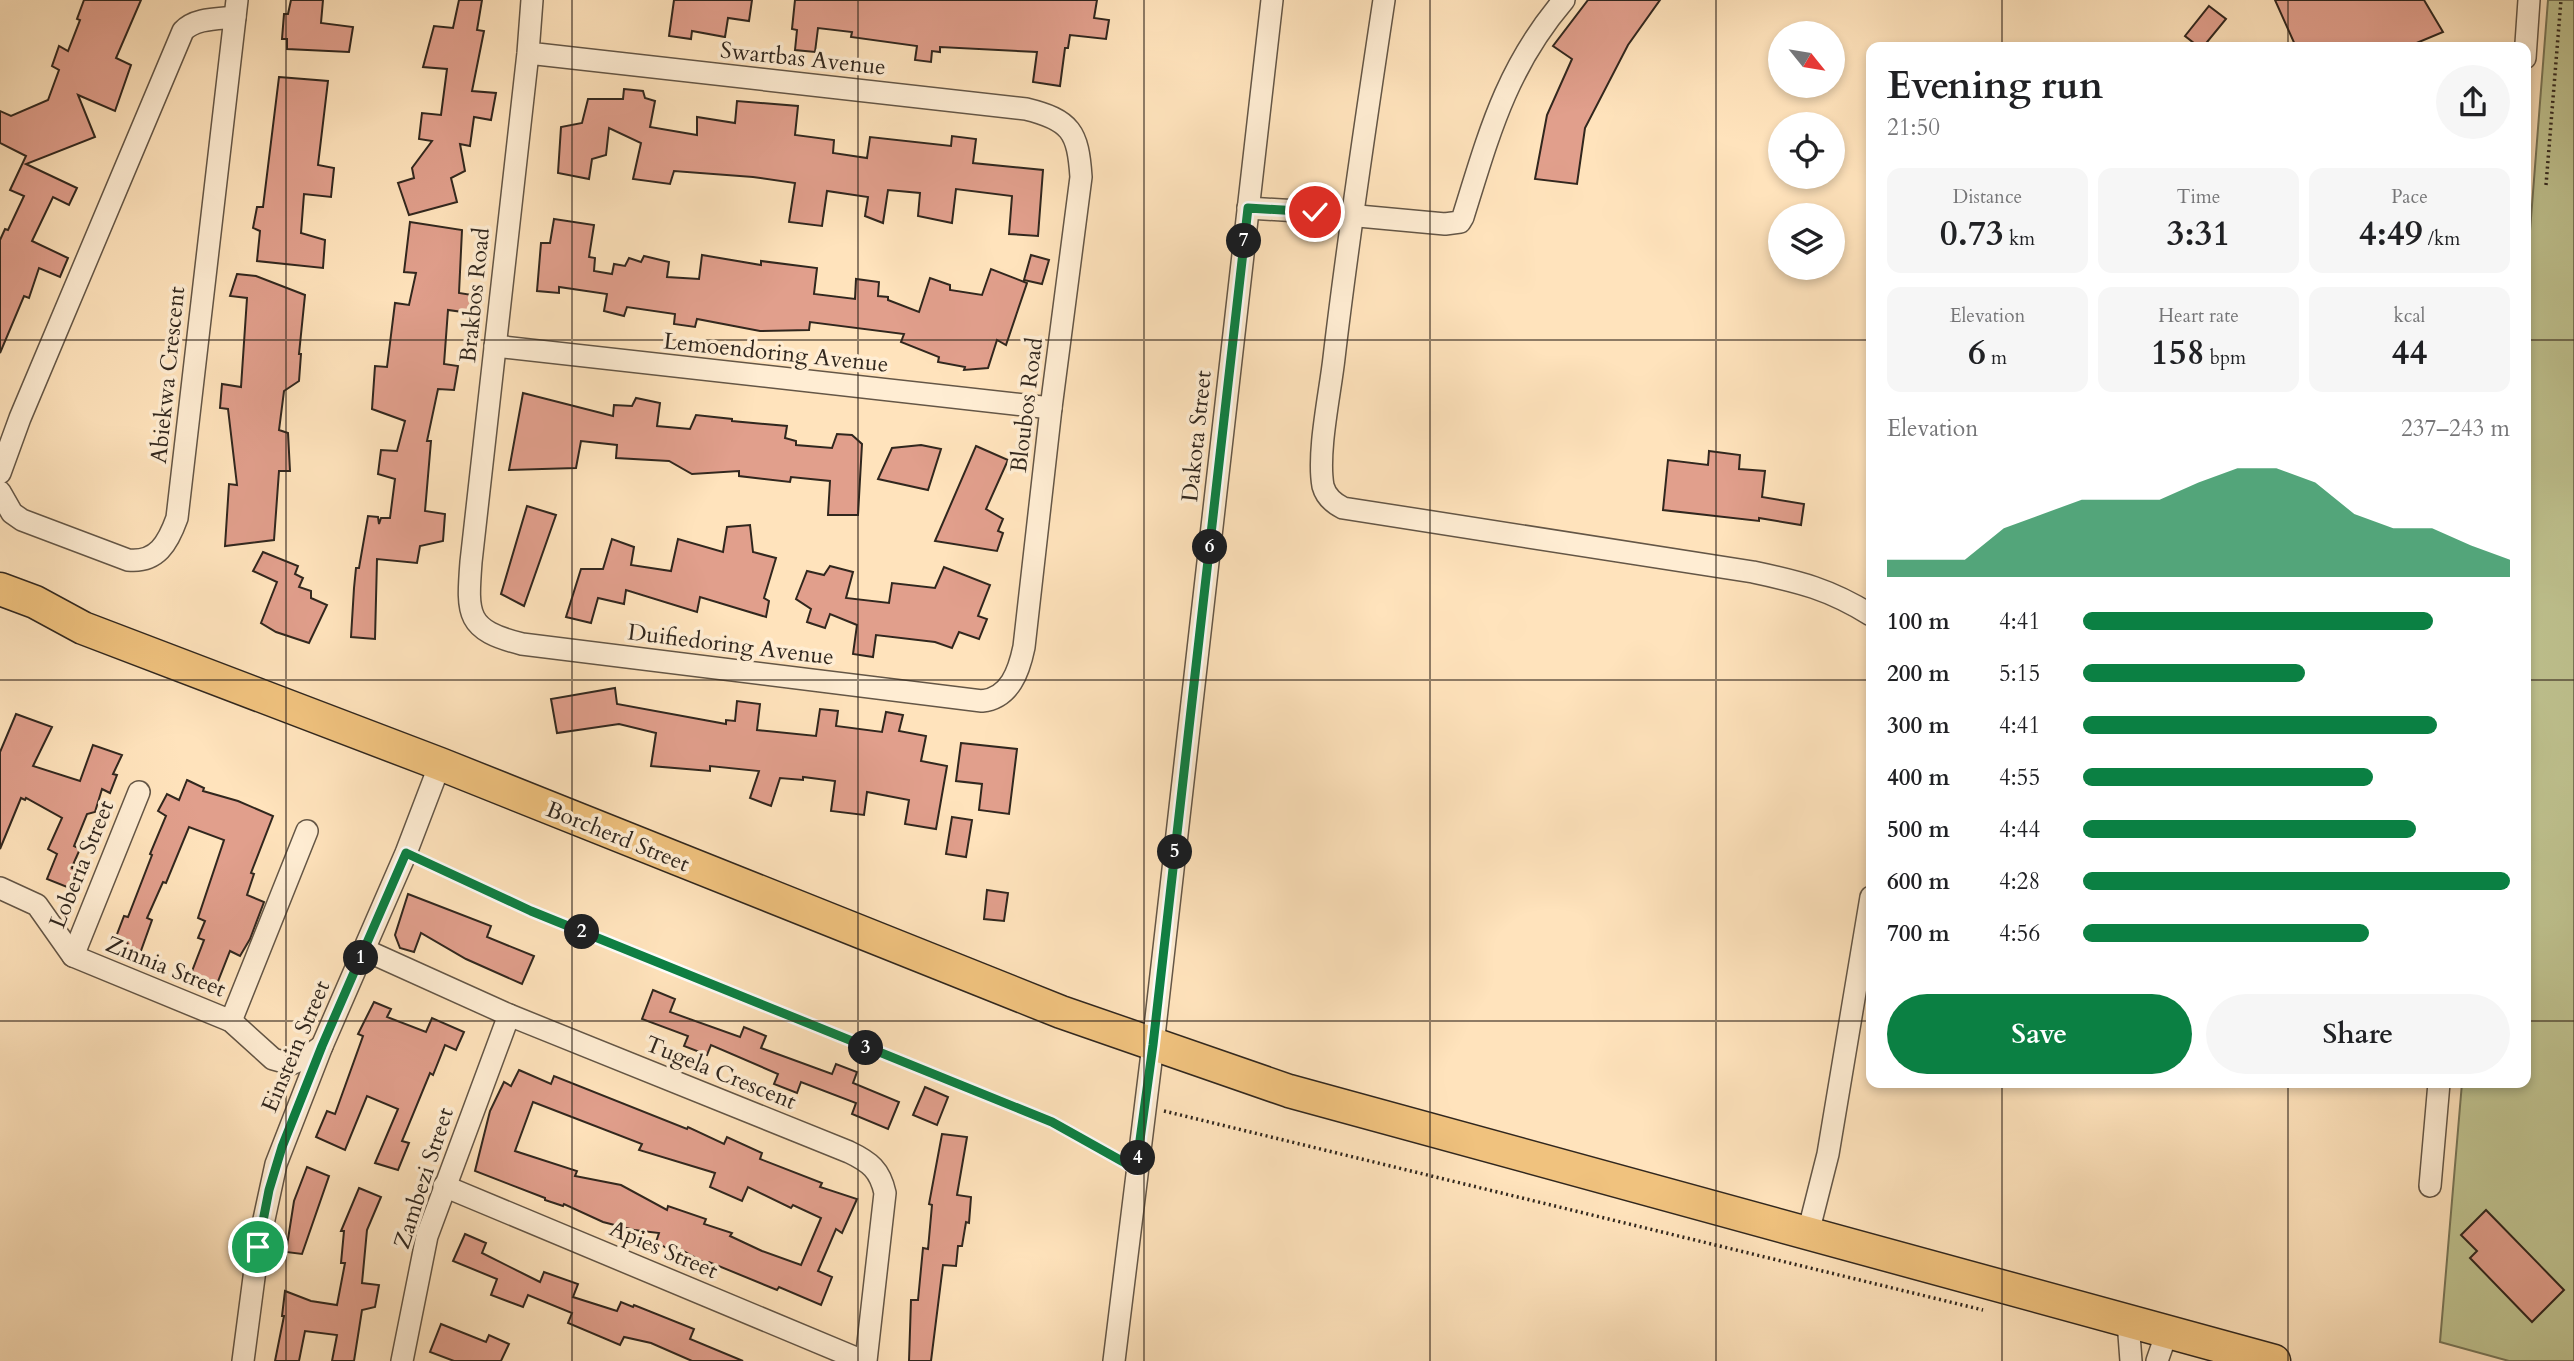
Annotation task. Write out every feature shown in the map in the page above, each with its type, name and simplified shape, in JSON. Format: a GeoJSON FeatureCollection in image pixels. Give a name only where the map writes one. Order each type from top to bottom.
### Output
{"type":"FeatureCollection","features":[{"type":"Feature","properties":{"kind":"highway","name":"Borcherd Street"},"geometry":{"type":"LineString","coordinates":[[0,589],[35,602],[83,628]]}},
{"type":"Feature","properties":{"kind":"highway","name":"Borcherd Street"},"geometry":{"type":"LineString","coordinates":[[0,605],[83,628],[440,764],[1061,1012],[1153,1045],[1329,1102],[2128,1321],[2162,1347],[2274,1361]]}},
{"type":"Feature","properties":{"kind":"street","name":"Brakbos Road"},"geometry":{"type":"LineString","coordinates":[[468,596],[532,0]]}},
{"type":"Feature","properties":{"kind":"street","name":"Dakota Street"},"geometry":{"type":"LineString","coordinates":[[1114,1361],[1153,1045],[1272,0]]}},
{"type":"Feature","properties":{"kind":"street"},"geometry":{"type":"LineString","coordinates":[[1384,0],[1351,215],[1323,459],[1326,495],[1343,508],[1798,581],[1833,593],[1866,612]]}},
{"type":"Feature","properties":{"kind":"street"},"geometry":{"type":"LineString","coordinates":[[1248,208],[1445,224],[1462,220],[1485,145],[1510,82],[1529,45],[1564,0]]}},
{"type":"Feature","properties":{"kind":"street"},"geometry":{"type":"LineString","coordinates":[[2526,42],[2529,0]]}},
{"type":"Feature","properties":{"kind":"street","name":"Abiekwa Crescent"},"geometry":{"type":"LineString","coordinates":[[0,473],[20,418],[183,31],[188,25],[236,8],[177,518],[172,535],[156,555],[138,561],[128,559],[22,520],[12,513],[0,492]]}},
{"type":"Feature","properties":{"kind":"street","name":"Swartbas Avenue"},"geometry":{"type":"LineString","coordinates":[[528,53],[1026,109],[1051,115],[1068,127]]}},
{"type":"Feature","properties":{"kind":"street","name":"Bloubos Road"},"geometry":{"type":"LineString","coordinates":[[1008,688],[1021,663],[1024,647],[1081,177],[1080,156],[1068,127]]}},
{"type":"Feature","properties":{"kind":"street","name":"Lemoendoring Avenue"},"geometry":{"type":"LineString","coordinates":[[495,346],[1051,408]]}},
{"type":"Feature","properties":{"kind":"street","name":"Duifiedoring Avenue"},"geometry":{"type":"LineString","coordinates":[[468,596],[476,623],[484,631],[522,644],[982,701],[1000,696],[1008,688]]}},
{"type":"Feature","properties":{"kind":"street","name":"Einstein Street"},"geometry":{"type":"LineString","coordinates":[[243,1361],[258,1247],[276,1164],[322,1046],[406,853],[440,764]]}},
{"type":"Feature","properties":{"kind":"street","name":"Loberia Street"},"geometry":{"type":"LineString","coordinates":[[73,956],[139,792]]}},
{"type":"Feature","properties":{"kind":"street"},"geometry":{"type":"LineString","coordinates":[[231,1021],[307,831]]}},
{"type":"Feature","properties":{"kind":"street","name":"Zinnia Street"},"geometry":{"type":"LineString","coordinates":[[0,888],[37,905],[73,956],[231,1021],[262,1051],[282,1063],[297,1062],[322,1046]]}},
{"type":"Feature","properties":{"kind":"street"},"geometry":{"type":"LineString","coordinates":[[1808,1233],[1828,1154],[1866,927]]}},
{"type":"Feature","properties":{"kind":"street","name":"Tugela Crescent"},"geometry":{"type":"LineString","coordinates":[[365,950],[509,1016],[849,1152],[874,1166],[883,1181],[885,1193],[864,1361]]}},
{"type":"Feature","properties":{"kind":"street","name":"Zambezi Street"},"geometry":{"type":"LineString","coordinates":[[402,1361],[427,1236],[509,1016]]}},
{"type":"Feature","properties":{"kind":"street"},"geometry":{"type":"LineString","coordinates":[[2430,1186],[2439,1088]]}},
{"type":"Feature","properties":{"kind":"street","name":"Apies Street"},"geometry":{"type":"LineString","coordinates":[[444,1186],[864,1361]]}},
{"type":"Feature","properties":{"kind":"street"},"geometry":{"type":"LineString","coordinates":[[2128,1321],[2131,1361]]}},
{"type":"Feature","properties":{"kind":"path"},"geometry":{"type":"LineString","coordinates":[[2546,185],[2561,0]]}},
{"type":"Feature","properties":{"kind":"path"},"geometry":{"type":"LineString","coordinates":[[406,853],[531,911],[1052,1122],[1136,1169]]}},
{"type":"Feature","properties":{"kind":"path"},"geometry":{"type":"LineString","coordinates":[[1145,1106],[1985,1311]]}},
{"type":"Feature","properties":{"kind":"green space"},"geometry":{"type":"Polygon","coordinates":[[[2548,0],[2574,0],[2574,1361],[2509,1361],[2440,1342],[2462,1088],[2531,1088],[2531,218],[2548,0]]]}},
{"type":"Feature","properties":{"kind":"building"},"geometry":{"type":"Polygon","coordinates":[[[84,0],[141,0],[116,58],[131,65],[115,111],[78,95],[95,137],[26,164],[77,188],[69,205],[53,197],[32,241],[68,258],[60,277],[39,268],[29,298],[24,296],[0,353],[0,240],[5,229],[8,230],[24,196],[10,190],[26,156],[0,143],[0,111],[11,116],[48,100],[59,70],[52,66],[59,46],[68,51],[80,20],[77,19],[84,0]]]}},
{"type":"Feature","properties":{"kind":"building"},"geometry":{"type":"Polygon","coordinates":[[[291,0],[323,0],[321,23],[353,27],[349,52],[287,49],[287,39],[282,39],[284,14],[288,14],[291,0]]]}},
{"type":"Feature","properties":{"kind":"building"},"geometry":{"type":"Polygon","coordinates":[[[459,0],[482,0],[477,30],[484,31],[472,91],[496,93],[491,120],[474,117],[470,146],[460,144],[465,171],[451,178],[457,202],[409,215],[398,183],[414,178],[412,168],[432,141],[419,139],[422,113],[441,115],[447,69],[423,67],[434,26],[453,28],[459,0]]]}},
{"type":"Feature","properties":{"kind":"building"},"geometry":{"type":"Polygon","coordinates":[[[674,0],[752,0],[749,21],[728,18],[725,37],[692,31],[691,39],[669,36],[674,0]]]}},
{"type":"Feature","properties":{"kind":"building"},"geometry":{"type":"Polygon","coordinates":[[[795,0],[1097,0],[1094,18],[1109,20],[1106,39],[1070,35],[1068,48],[1065,48],[1060,86],[1033,82],[1037,52],[940,47],[940,52],[932,51],[931,62],[915,60],[917,46],[851,37],[852,32],[818,28],[815,52],[795,50],[797,30],[792,29],[795,0]]]}},
{"type":"Feature","properties":{"kind":"building"},"geometry":{"type":"Polygon","coordinates":[[[1588,0],[1660,0],[1628,45],[1585,128],[1577,184],[1535,179],[1547,115],[1572,59],[1553,46],[1588,0]]]}},
{"type":"Feature","properties":{"kind":"building"},"geometry":{"type":"Polygon","coordinates":[[[2275,0],[2424,0],[2443,32],[2419,42],[2294,42],[2275,0]]]}},
{"type":"Feature","properties":{"kind":"building"},"geometry":{"type":"Polygon","coordinates":[[[2209,6],[2226,19],[2207,42],[2193,42],[2185,36],[2209,6]]]}},
{"type":"Feature","properties":{"kind":"building"},"geometry":{"type":"Polygon","coordinates":[[[279,77],[328,81],[318,165],[334,168],[331,197],[304,194],[301,233],[325,240],[323,268],[257,261],[260,231],[253,228],[257,207],[263,207],[279,77]]]}},
{"type":"Feature","properties":{"kind":"building"},"geometry":{"type":"Polygon","coordinates":[[[624,89],[643,91],[645,98],[655,101],[650,127],[697,135],[697,117],[735,123],[737,101],[798,106],[795,135],[834,140],[833,153],[867,158],[870,137],[951,146],[952,136],[976,139],[973,163],[1043,170],[1038,236],[1009,234],[1012,196],[956,189],[952,223],[918,216],[920,193],[888,190],[883,223],[865,216],[868,197],[827,191],[822,226],[789,222],[795,183],[674,171],[670,184],[633,179],[641,143],[609,128],[606,155],[592,159],[589,179],[558,173],[561,127],[582,123],[588,99],[623,99],[624,89]]]}},
{"type":"Feature","properties":{"kind":"building"},"geometry":{"type":"Polygon","coordinates":[[[554,219],[594,225],[589,257],[595,258],[594,271],[612,274],[614,264],[625,266],[629,258],[641,262],[644,256],[669,262],[667,277],[699,279],[702,255],[761,265],[761,261],[817,268],[814,294],[855,299],[856,279],[879,282],[878,296],[888,297],[888,300],[919,312],[930,278],[950,285],[950,290],[982,295],[991,269],[1027,283],[1006,345],[997,340],[988,368],[964,370],[965,367],[938,362],[939,357],[901,342],[904,334],[810,322],[809,330],[760,331],[697,319],[695,327],[674,324],[675,314],[627,307],[624,316],[604,311],[607,294],[559,287],[559,293],[537,291],[541,243],[550,243],[554,219]]]}},
{"type":"Feature","properties":{"kind":"building"},"geometry":{"type":"Polygon","coordinates":[[[410,222],[462,230],[459,293],[472,295],[470,313],[448,310],[444,364],[458,366],[454,390],[438,389],[427,441],[431,441],[425,511],[445,514],[443,541],[420,546],[417,563],[377,559],[375,639],[351,637],[356,568],[359,568],[368,516],[378,517],[379,524],[381,518],[390,518],[395,479],[378,474],[381,450],[397,451],[405,421],[372,409],[375,366],[387,367],[395,303],[409,305],[416,273],[404,272],[410,222]]]}},
{"type":"Feature","properties":{"kind":"building"},"geometry":{"type":"Polygon","coordinates":[[[1031,255],[1049,260],[1042,284],[1024,280],[1031,255]]]}},
{"type":"Feature","properties":{"kind":"building"},"geometry":{"type":"Polygon","coordinates":[[[237,274],[256,276],[305,295],[299,381],[284,391],[279,430],[288,433],[290,471],[279,471],[274,540],[225,546],[229,484],[237,485],[228,409],[220,408],[222,384],[241,387],[247,298],[230,296],[237,274]]]}},
{"type":"Feature","properties":{"kind":"building"},"geometry":{"type":"Polygon","coordinates":[[[523,393],[613,416],[614,405],[632,406],[636,398],[660,403],[657,426],[690,429],[696,415],[787,426],[785,438],[796,441],[796,445],[832,448],[837,434],[852,435],[862,444],[858,515],[828,515],[830,481],[791,477],[790,482],[739,476],[739,471],[692,474],[669,461],[616,458],[617,445],[581,441],[576,468],[509,470],[523,393]]]}},
{"type":"Feature","properties":{"kind":"building"},"geometry":{"type":"Polygon","coordinates":[[[921,445],[941,449],[928,490],[878,479],[892,448],[921,445]]]}},
{"type":"Feature","properties":{"kind":"building"},"geometry":{"type":"Polygon","coordinates":[[[976,446],[1008,460],[986,509],[1003,519],[998,531],[1003,533],[997,551],[935,541],[976,446]]]}},
{"type":"Feature","properties":{"kind":"building"},"geometry":{"type":"Polygon","coordinates":[[[1709,451],[1740,455],[1739,469],[1765,471],[1762,497],[1804,504],[1801,525],[1759,518],[1759,521],[1663,510],[1668,460],[1708,465],[1709,451]]]}},
{"type":"Feature","properties":{"kind":"building"},"geometry":{"type":"Polygon","coordinates":[[[527,506],[556,515],[524,606],[501,594],[527,506]]]}},
{"type":"Feature","properties":{"kind":"building"},"geometry":{"type":"Polygon","coordinates":[[[750,525],[753,552],[776,558],[764,598],[769,601],[766,617],[700,597],[697,612],[626,590],[624,604],[598,598],[591,623],[566,617],[581,569],[603,569],[612,539],[634,547],[631,565],[671,571],[678,539],[723,552],[727,527],[750,525]]]}},
{"type":"Feature","properties":{"kind":"building"},"geometry":{"type":"Polygon","coordinates":[[[263,552],[298,566],[295,574],[303,578],[299,587],[311,591],[311,598],[327,605],[309,643],[276,632],[261,623],[277,582],[253,571],[263,552]]]}},
{"type":"Feature","properties":{"kind":"building"},"geometry":{"type":"Polygon","coordinates":[[[830,566],[853,572],[846,598],[889,603],[892,583],[935,588],[944,567],[990,585],[978,616],[987,619],[979,639],[959,632],[952,648],[935,642],[876,635],[873,657],[853,654],[857,625],[830,614],[825,628],[807,622],[811,609],[796,599],[807,571],[824,575],[830,566]]]}},
{"type":"Feature","properties":{"kind":"building"},"geometry":{"type":"Polygon","coordinates":[[[615,688],[617,704],[726,724],[726,720],[735,721],[737,701],[760,704],[757,730],[816,736],[820,709],[838,711],[836,726],[882,732],[886,712],[903,715],[899,731],[926,736],[921,761],[947,766],[936,829],[905,824],[909,800],[867,792],[864,815],[831,811],[835,781],[803,777],[803,780],[780,778],[771,806],[750,798],[759,771],[710,766],[710,771],[651,766],[656,733],[619,724],[557,733],[551,699],[615,688]]]}},
{"type":"Feature","properties":{"kind":"building"},"geometry":{"type":"Polygon","coordinates":[[[16,714],[52,727],[33,766],[80,781],[93,745],[122,755],[113,774],[117,775],[110,793],[102,789],[95,812],[87,814],[74,846],[80,849],[72,867],[80,870],[72,889],[47,879],[57,854],[48,849],[62,818],[26,798],[21,798],[0,849],[0,752],[16,714]]]}},
{"type":"Feature","properties":{"kind":"building"},"geometry":{"type":"Polygon","coordinates":[[[961,743],[1017,749],[1009,814],[979,810],[982,784],[956,781],[961,743]]]}},
{"type":"Feature","properties":{"kind":"building"},"geometry":{"type":"Polygon","coordinates":[[[187,780],[204,788],[203,791],[238,801],[273,816],[251,873],[254,874],[247,895],[264,902],[250,939],[240,956],[230,951],[215,989],[189,979],[204,940],[198,938],[205,921],[198,918],[224,840],[189,827],[166,883],[163,882],[147,918],[152,920],[138,959],[111,950],[124,916],[128,917],[166,816],[158,811],[167,794],[179,800],[187,780]]]}},
{"type":"Feature","properties":{"kind":"building"},"geometry":{"type":"Polygon","coordinates":[[[952,817],[972,820],[966,857],[946,854],[952,817]]]}},
{"type":"Feature","properties":{"kind":"building"},"geometry":{"type":"Polygon","coordinates":[[[987,890],[1008,893],[1004,921],[984,919],[987,890]]]}},
{"type":"Feature","properties":{"kind":"building"},"geometry":{"type":"Polygon","coordinates":[[[408,894],[491,926],[487,937],[534,956],[522,984],[466,959],[421,933],[414,952],[400,948],[395,935],[408,894]]]}},
{"type":"Feature","properties":{"kind":"building"},"geometry":{"type":"Polygon","coordinates":[[[653,990],[675,999],[670,1012],[740,1037],[744,1027],[766,1036],[761,1048],[832,1074],[836,1064],[857,1072],[853,1083],[899,1102],[888,1129],[852,1114],[856,1103],[801,1082],[797,1093],[774,1084],[778,1074],[711,1045],[707,1055],[684,1046],[688,1036],[642,1019],[653,990]]]}},
{"type":"Feature","properties":{"kind":"building"},"geometry":{"type":"Polygon","coordinates":[[[374,1002],[391,1009],[387,1017],[426,1032],[432,1018],[464,1032],[456,1050],[445,1045],[433,1075],[430,1073],[402,1141],[409,1143],[398,1170],[375,1163],[398,1109],[367,1096],[345,1150],[316,1137],[327,1111],[335,1114],[363,1036],[358,1034],[374,1002]]]}},
{"type":"Feature","properties":{"kind":"building"},"geometry":{"type":"Polygon","coordinates":[[[519,1070],[551,1084],[554,1076],[687,1129],[688,1127],[724,1144],[727,1137],[762,1153],[760,1159],[822,1183],[820,1187],[857,1199],[842,1233],[836,1229],[818,1271],[832,1277],[821,1305],[779,1287],[777,1290],[709,1262],[705,1263],[678,1248],[670,1250],[656,1242],[659,1233],[603,1222],[564,1204],[563,1206],[545,1200],[475,1171],[490,1111],[504,1082],[511,1086],[519,1070]],[[533,1102],[515,1151],[577,1171],[575,1176],[621,1185],[667,1210],[668,1206],[706,1219],[704,1224],[732,1233],[730,1236],[762,1251],[801,1265],[821,1218],[793,1205],[791,1208],[748,1187],[742,1201],[710,1187],[715,1173],[639,1150],[642,1144],[533,1102]]]}},
{"type":"Feature","properties":{"kind":"building"},"geometry":{"type":"Polygon","coordinates":[[[925,1087],[948,1097],[937,1125],[913,1115],[925,1087]]]}},
{"type":"Feature","properties":{"kind":"building"},"geometry":{"type":"Polygon","coordinates":[[[942,1134],[967,1137],[957,1195],[971,1197],[969,1223],[966,1222],[962,1246],[958,1246],[956,1266],[943,1265],[931,1361],[909,1361],[911,1300],[918,1300],[923,1248],[928,1249],[932,1205],[929,1204],[942,1134]]]}},
{"type":"Feature","properties":{"kind":"building"},"geometry":{"type":"Polygon","coordinates":[[[307,1167],[329,1176],[302,1254],[286,1252],[294,1201],[307,1167]]]}},
{"type":"Feature","properties":{"kind":"building"},"geometry":{"type":"Polygon","coordinates":[[[359,1188],[381,1197],[367,1230],[362,1283],[379,1285],[375,1307],[362,1310],[354,1361],[332,1361],[337,1335],[305,1331],[299,1361],[275,1361],[284,1316],[285,1291],[311,1301],[337,1305],[345,1263],[341,1263],[344,1231],[341,1231],[359,1188]]]}},
{"type":"Feature","properties":{"kind":"building"},"geometry":{"type":"Polygon","coordinates":[[[2486,1210],[2564,1290],[2532,1322],[2470,1258],[2477,1251],[2461,1235],[2486,1210]]]}},
{"type":"Feature","properties":{"kind":"building"},"geometry":{"type":"Polygon","coordinates":[[[465,1234],[486,1243],[482,1253],[540,1282],[544,1272],[578,1284],[573,1297],[617,1311],[621,1302],[633,1307],[634,1305],[694,1329],[690,1339],[743,1361],[692,1361],[651,1343],[624,1337],[620,1345],[568,1323],[572,1313],[528,1295],[523,1307],[491,1295],[497,1279],[453,1261],[465,1234]]]}},
{"type":"Feature","properties":{"kind":"building"},"geometry":{"type":"Polygon","coordinates":[[[441,1324],[486,1342],[489,1335],[509,1344],[501,1361],[454,1361],[430,1352],[441,1324]]]}},
{"type":"Feature","properties":{"kind":"route"},"geometry":{"type":"LineString","coordinates":[[258,1247],[269,1190],[282,1147],[322,1046],[406,853],[531,911],[1052,1122],[1136,1169],[1153,1045],[1248,208],[1315,212]]}}]}
